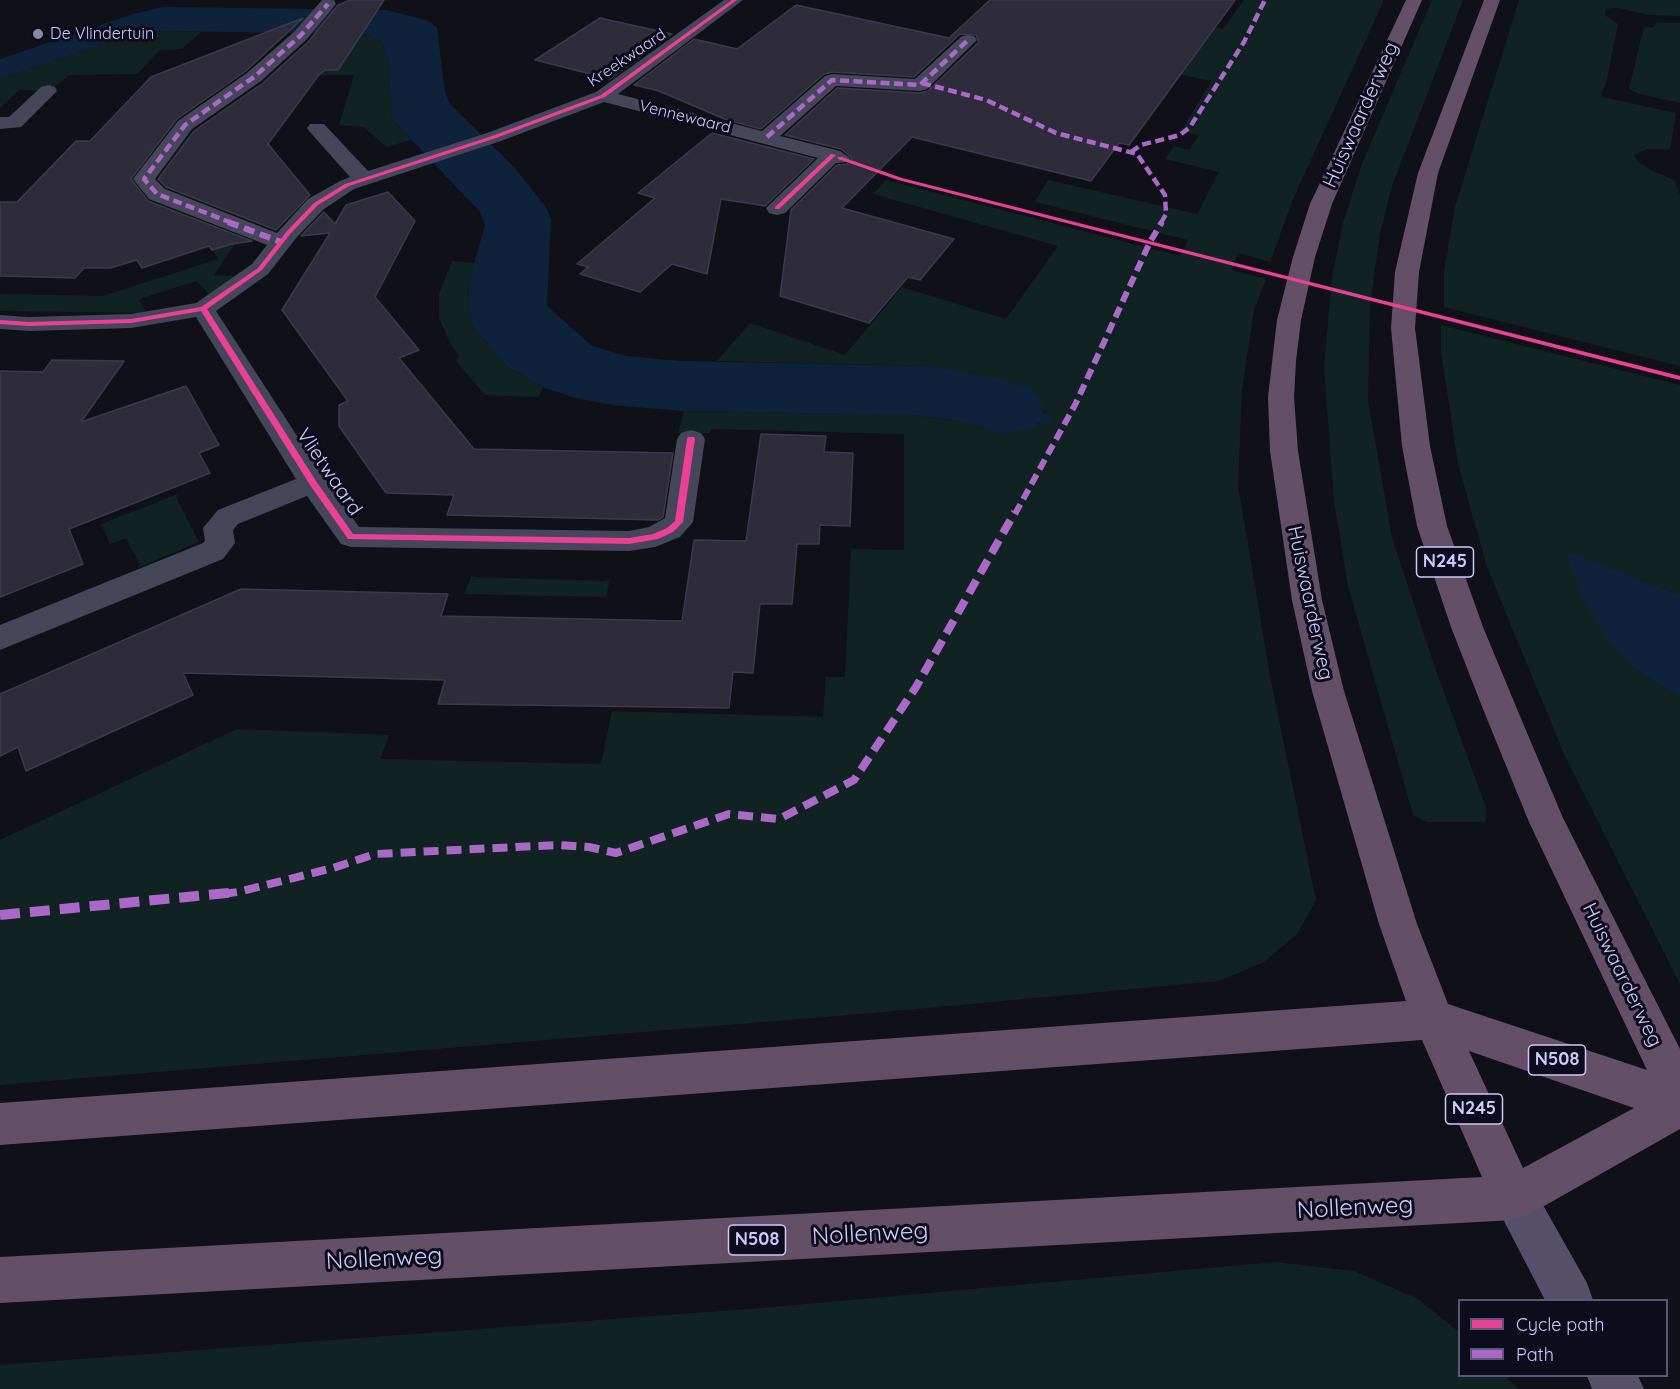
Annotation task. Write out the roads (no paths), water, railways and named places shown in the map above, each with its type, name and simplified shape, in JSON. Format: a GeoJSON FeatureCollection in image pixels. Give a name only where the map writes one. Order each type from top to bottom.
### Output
{"type":"FeatureCollection","features":[{"type":"Feature","properties":{"kind":"highway","name":"Huiswaarderweg"},"geometry":{"type":"LineString","coordinates":[[1414,0],[1321,204],[1304,257],[1289,320],[1281,397],[1284,451],[1307,600],[1329,692],[1398,924],[1434,1019],[1514,1198]]}},
{"type":"Feature","properties":{"kind":"highway","name":"Huiswaarderweg"},"geometry":{"type":"LineString","coordinates":[[1492,0],[1428,173],[1407,272],[1403,328],[1416,446],[1432,526],[1467,627],[1500,709],[1547,822],[1680,1093]]}},
{"type":"Feature","properties":{"kind":"highway","name":"N508"},"geometry":{"type":"LineString","coordinates":[[0,1124],[1434,1019],[1680,1102]]}},
{"type":"Feature","properties":{"kind":"highway","name":"Nollenweg"},"geometry":{"type":"LineString","coordinates":[[0,1280],[1514,1198],[1680,1106]]}},
{"type":"Feature","properties":{"kind":"main road","name":"N245"},"geometry":{"type":"LineString","coordinates":[[1514,1198],[1569,1299]]}},
{"type":"Feature","properties":{"kind":"street","name":"Kreekwaard"},"geometry":{"type":"LineString","coordinates":[[363,180],[494,137],[603,96],[735,0]]}},
{"type":"Feature","properties":{"kind":"street"},"geometry":{"type":"LineString","coordinates":[[281,242],[157,194],[144,178],[185,125],[254,77],[300,36],[328,4]]}},
{"type":"Feature","properties":{"kind":"street"},"geometry":{"type":"LineString","coordinates":[[767,137],[832,80],[920,85],[968,40]]}},
{"type":"Feature","properties":{"kind":"street"},"geometry":{"type":"LineString","coordinates":[[0,123],[14,123],[48,91]]}},
{"type":"Feature","properties":{"kind":"street","name":"Vennewaard"},"geometry":{"type":"LineString","coordinates":[[603,96],[836,156],[777,208]]}},
{"type":"Feature","properties":{"kind":"street"},"geometry":{"type":"LineString","coordinates":[[0,322],[29,324],[131,321],[202,309],[260,269],[316,204],[347,185],[363,180],[317,128]]}},
{"type":"Feature","properties":{"kind":"street","name":"Vlietwaard"},"geometry":{"type":"LineString","coordinates":[[202,309],[313,483],[351,537],[629,541],[655,537],[670,530],[679,522],[691,439]]}},
{"type":"Feature","properties":{"kind":"street","name":"Vlietwaard"},"geometry":{"type":"LineString","coordinates":[[0,638],[213,550],[219,543],[218,528],[228,516],[313,483]]}},
{"type":"Feature","properties":{"kind":"water"},"geometry":{"type":"Polygon","coordinates":[[[163,7],[387,10],[429,21],[437,28],[445,92],[450,104],[514,167],[546,207],[551,219],[547,306],[592,346],[626,356],[679,361],[928,366],[992,377],[1031,388],[1042,405],[1043,412],[1053,415],[1046,425],[1037,423],[1035,427],[1003,434],[958,421],[913,415],[684,411],[612,405],[576,398],[543,387],[506,366],[473,326],[468,305],[469,282],[485,225],[480,212],[392,119],[388,61],[385,48],[380,41],[366,34],[162,31],[128,36],[0,79],[0,59],[133,14],[163,7]]]}},
{"type":"Feature","properties":{"kind":"water"},"geometry":{"type":"Polygon","coordinates":[[[1565,551],[1680,595],[1680,697],[1638,671],[1606,638],[1584,600],[1565,551]]]}},
{"type":"Feature","properties":{"kind":"place","name":"De Vlindertuin"},"geometry":{"type":"Point","coordinates":[38,34]}}]}
